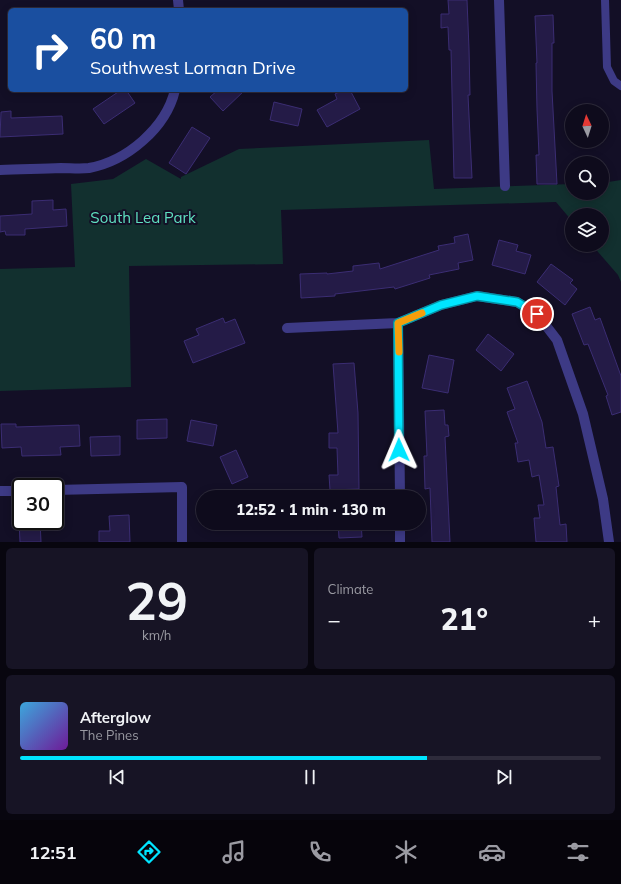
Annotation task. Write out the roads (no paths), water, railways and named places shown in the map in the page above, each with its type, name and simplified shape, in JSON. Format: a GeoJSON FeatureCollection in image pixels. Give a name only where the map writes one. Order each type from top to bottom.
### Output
{"type":"FeatureCollection","features":[{"type":"Feature","properties":{"kind":"street"},"geometry":{"type":"LineString","coordinates":[[499,0],[505,186]]}},
{"type":"Feature","properties":{"kind":"street"},"geometry":{"type":"LineString","coordinates":[[0,170],[89,168],[108,162],[143,141],[158,124],[173,100],[175,92]]}},
{"type":"Feature","properties":{"kind":"street"},"geometry":{"type":"LineString","coordinates":[[287,328],[398,323],[441,305],[477,296],[517,302],[537,314],[557,340],[583,414],[603,499],[609,542]]}},
{"type":"Feature","properties":{"kind":"street"},"geometry":{"type":"LineString","coordinates":[[398,323],[400,490]]}},
{"type":"Feature","properties":{"kind":"street"},"geometry":{"type":"LineString","coordinates":[[64,490],[182,487],[182,542]]}},
{"type":"Feature","properties":{"kind":"street"},"geometry":{"type":"LineString","coordinates":[[0,491],[12,490]]}},
{"type":"Feature","properties":{"kind":"street"},"geometry":{"type":"LineString","coordinates":[[400,530],[400,542]]}},
{"type":"Feature","properties":{"kind":"lane"},"geometry":{"type":"LineString","coordinates":[[605,0],[607,67],[614,81],[621,86]]}},
{"type":"Feature","properties":{"kind":"park label","name":"South Lea Park"},"geometry":{"type":"Point","coordinates":[143,218]}}]}
